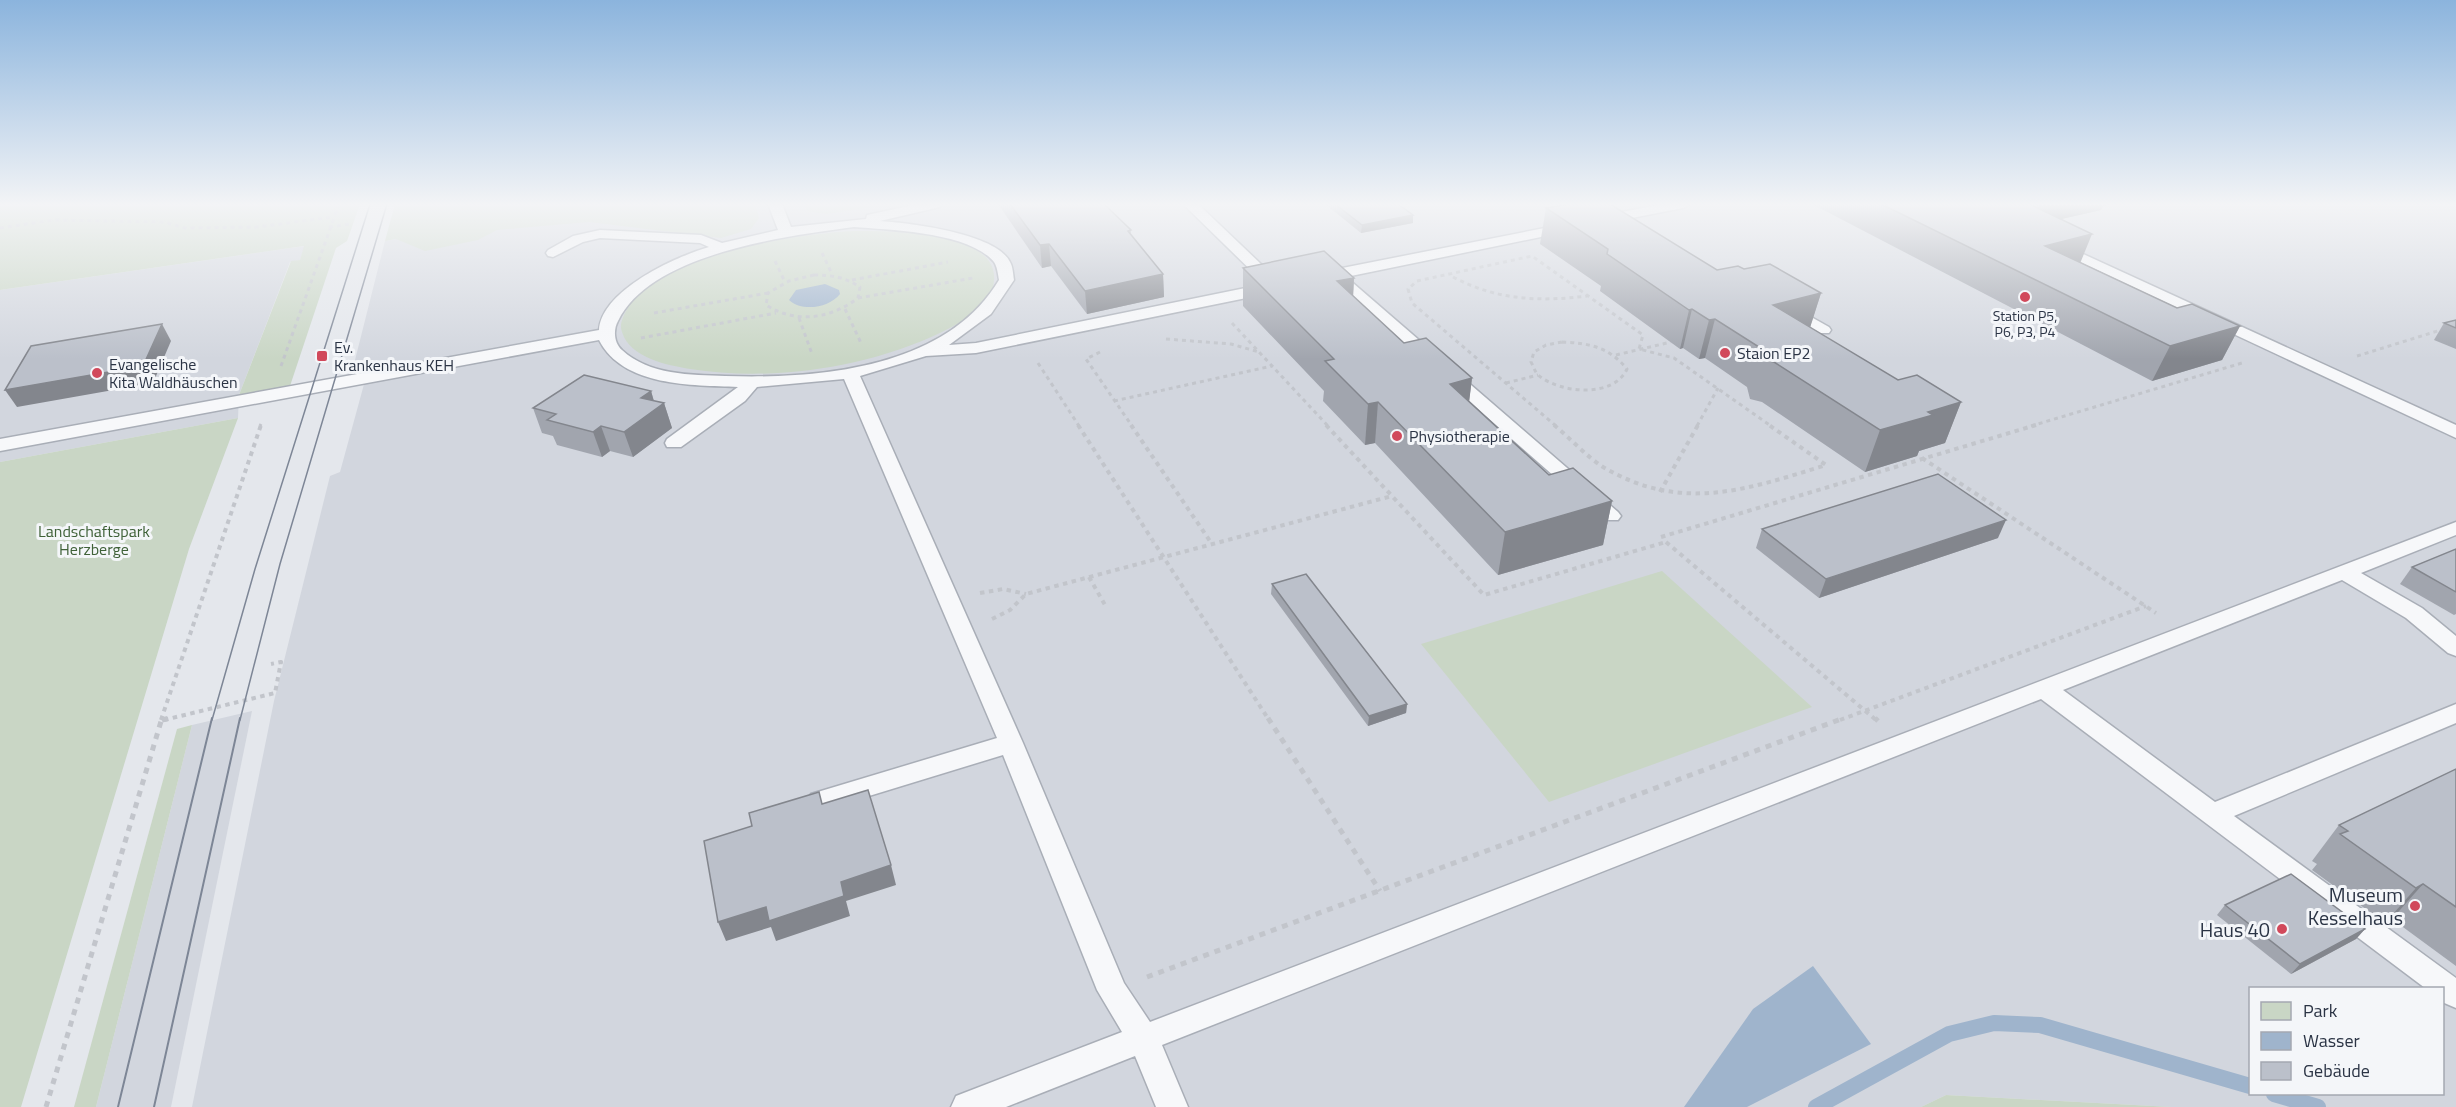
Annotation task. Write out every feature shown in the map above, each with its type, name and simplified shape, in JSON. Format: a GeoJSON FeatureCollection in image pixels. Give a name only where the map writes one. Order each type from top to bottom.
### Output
{"type":"FeatureCollection","features":[{"type":"Feature","properties":{"kind":"lane"},"geometry":{"type":"LineString","coordinates":[[608,333],[617,305],[632,291],[663,271],[699,256]]}},
{"type":"Feature","properties":{"kind":"lane"},"geometry":{"type":"LineString","coordinates":[[922,351],[985,311],[1000,296],[1005,284],[1005,272],[1002,262],[996,256]]}},
{"type":"Feature","properties":{"kind":"lane"},"geometry":{"type":"LineString","coordinates":[[608,333],[628,363],[660,375],[751,383],[821,378],[861,370],[922,351],[976,348],[1282,285],[1249,256]]}},
{"type":"Feature","properties":{"kind":"lane"},"geometry":{"type":"LineString","coordinates":[[1311,280],[1425,256]]}},
{"type":"Feature","properties":{"kind":"lane"},"geometry":{"type":"LineString","coordinates":[[2078,256],[2456,432]]}},
{"type":"Feature","properties":{"kind":"lane"},"geometry":{"type":"LineString","coordinates":[[1335,275],[1611,516]]}},
{"type":"Feature","properties":{"kind":"lane"},"geometry":{"type":"LineString","coordinates":[[1773,300],[1823,330]]}},
{"type":"Feature","properties":{"kind":"lane"},"geometry":{"type":"LineString","coordinates":[[0,445],[608,333]]}},
{"type":"Feature","properties":{"kind":"lane"},"geometry":{"type":"LineString","coordinates":[[861,370],[949,600],[1011,743],[1112,990],[1144,1039],[1172,1107]]}},
{"type":"Feature","properties":{"kind":"lane"},"geometry":{"type":"LineString","coordinates":[[674,443],[740,397],[751,383]]}},
{"type":"Feature","properties":{"kind":"lane"},"geometry":{"type":"LineString","coordinates":[[966,1107],[2046,690],[2456,528]]}},
{"type":"Feature","properties":{"kind":"lane"},"geometry":{"type":"LineString","coordinates":[[2344,572],[2414,613],[2456,648]]}},
{"type":"Feature","properties":{"kind":"lane"},"geometry":{"type":"LineString","coordinates":[[2046,690],[2456,995]]}},
{"type":"Feature","properties":{"kind":"lane"},"geometry":{"type":"LineString","coordinates":[[2212,814],[2456,713]]}},
{"type":"Feature","properties":{"kind":"lane"},"geometry":{"type":"LineString","coordinates":[[820,801],[1011,743]]}},
{"type":"Feature","properties":{"kind":"path"},"geometry":{"type":"LineString","coordinates":[[46,1107],[161,720],[319,256]]}},
{"type":"Feature","properties":{"kind":"path"},"geometry":{"type":"LineString","coordinates":[[851,280],[986,256]]}},
{"type":"Feature","properties":{"kind":"path"},"geometry":{"type":"LineString","coordinates":[[1425,256],[1469,287],[1512,298],[1549,302],[1588,296]]}},
{"type":"Feature","properties":{"kind":"path"},"geometry":{"type":"LineString","coordinates":[[1532,256],[1643,335],[1639,349],[1674,357],[1826,465],[1732,493],[1694,496],[1660,492],[1631,481],[1602,466],[1412,303],[1408,289],[1417,281],[1447,273],[1532,256]]}},
{"type":"Feature","properties":{"kind":"path"},"geometry":{"type":"LineString","coordinates":[[608,333],[776,313],[799,318],[823,315],[845,309],[858,298],[1005,272]]}},
{"type":"Feature","properties":{"kind":"path"},"geometry":{"type":"LineString","coordinates":[[608,333],[768,293],[786,282],[806,276],[832,274],[851,280],[860,287],[858,298]]}},
{"type":"Feature","properties":{"kind":"path"},"geometry":{"type":"LineString","coordinates":[[768,293],[766,305],[776,313]]}},
{"type":"Feature","properties":{"kind":"path"},"geometry":{"type":"LineString","coordinates":[[1211,300],[1484,595],[1666,542]]}},
{"type":"Feature","properties":{"kind":"path"},"geometry":{"type":"LineString","coordinates":[[845,309],[861,370]]}},
{"type":"Feature","properties":{"kind":"path"},"geometry":{"type":"LineString","coordinates":[[799,318],[821,378]]}},
{"type":"Feature","properties":{"kind":"path"},"geometry":{"type":"LineString","coordinates":[[2319,368],[2445,328]]}},
{"type":"Feature","properties":{"kind":"path"},"geometry":{"type":"LineString","coordinates":[[1156,339],[1208,341],[1260,352]]}},
{"type":"Feature","properties":{"kind":"path"},"geometry":{"type":"LineString","coordinates":[[1616,355],[1627,369],[1625,377],[1608,387],[1593,389],[1578,389],[1549,382],[1538,375],[1529,360],[1532,353],[1539,348],[1562,342],[1592,344],[1616,355],[1671,342]]}},
{"type":"Feature","properties":{"kind":"path"},"geometry":{"type":"LineString","coordinates":[[1109,348],[1086,359],[1212,544]]}},
{"type":"Feature","properties":{"kind":"path"},"geometry":{"type":"LineString","coordinates":[[1904,744],[1661,537],[2283,351]]}},
{"type":"Feature","properties":{"kind":"path"},"geometry":{"type":"LineString","coordinates":[[1035,357],[1380,891]]}},
{"type":"Feature","properties":{"kind":"path"},"geometry":{"type":"LineString","coordinates":[[1114,401],[1273,366]]}},
{"type":"Feature","properties":{"kind":"path"},"geometry":{"type":"LineString","coordinates":[[1660,492],[1718,388]]}},
{"type":"Feature","properties":{"kind":"path"},"geometry":{"type":"LineString","coordinates":[[1921,458],[2188,633]]}},
{"type":"Feature","properties":{"kind":"path"},"geometry":{"type":"LineString","coordinates":[[960,626],[994,618],[1010,610],[1026,594],[1392,496]]}},
{"type":"Feature","properties":{"kind":"path"},"geometry":{"type":"LineString","coordinates":[[1089,577],[1105,605]]}},
{"type":"Feature","properties":{"kind":"path"},"geometry":{"type":"LineString","coordinates":[[949,600],[999,588],[1014,589],[1026,594]]}},
{"type":"Feature","properties":{"kind":"path"},"geometry":{"type":"LineString","coordinates":[[1112,990],[2146,606]]}},
{"type":"Feature","properties":{"kind":"path"},"geometry":{"type":"LineString","coordinates":[[161,720],[275,693],[281,662],[271,664]]}},
{"type":"Feature","properties":{"kind":"shaded area"},"geometry":{"type":"Polygon","coordinates":[[[238,256],[302,256],[300,260],[290,262],[239,395],[238,418],[0,462],[0,290],[238,256]]]}},
{"type":"Feature","properties":{"kind":"shaded area"},"geometry":{"type":"Polygon","coordinates":[[[381,256],[2456,256],[2456,1107],[2172,1107],[1946,1095],[1921,1107],[192,1107],[274,701],[330,476],[340,472],[369,366],[353,368],[381,256]]]}},
{"type":"Feature","properties":{"kind":"shaded area"},"geometry":{"type":"Polygon","coordinates":[[[252,711],[171,1107],[96,1107],[192,725],[252,711]]]}},
{"type":"Feature","properties":{"kind":"green space"},"geometry":{"type":"Polygon","coordinates":[[[0,256],[237,256],[0,290],[0,256]]]}},
{"type":"Feature","properties":{"kind":"green space"},"geometry":{"type":"Polygon","coordinates":[[[301,256],[333,256],[290,386],[239,395],[291,261],[300,260],[301,256]]]}},
{"type":"Feature","properties":{"kind":"green space"},"geometry":{"type":"Polygon","coordinates":[[[713,256],[982,256],[990,264],[994,280],[988,297],[975,312],[942,332],[883,355],[819,369],[753,374],[721,373],[690,369],[650,359],[626,341],[621,329],[626,311],[641,291],[665,275],[695,261],[713,256]]]}},
{"type":"Feature","properties":{"kind":"green space","name":"Landschaftspark Herzberge"},"geometry":{"type":"Polygon","coordinates":[[[238,418],[189,549],[21,1107],[0,1107],[0,462],[238,418]]]}},
{"type":"Feature","properties":{"kind":"green space"},"geometry":{"type":"Polygon","coordinates":[[[1662,571],[1812,707],[1549,802],[1421,644],[1662,571]]]}},
{"type":"Feature","properties":{"kind":"green space"},"geometry":{"type":"Polygon","coordinates":[[[192,725],[96,1107],[74,1107],[177,729],[192,725]]]}},
{"type":"Feature","properties":{"kind":"green space"},"geometry":{"type":"Polygon","coordinates":[[[1946,1095],[2172,1107],[1921,1107],[1946,1095]]]}},
{"type":"Feature","properties":{"kind":"water"},"geometry":{"type":"Polygon","coordinates":[[[825,284],[839,290],[840,294],[829,303],[808,307],[794,304],[789,300],[796,290],[825,284]]]}},
{"type":"Feature","properties":{"kind":"water"},"geometry":{"type":"Polygon","coordinates":[[[1813,966],[1871,1044],[1747,1107],[1684,1107],[1753,1009],[1813,966]]]}},
{"type":"Feature","properties":{"kind":"building"},"geometry":{"type":"Polygon","coordinates":[[[1058,256],[1148,256],[1163,274],[1085,291],[1058,256]]]}},
{"type":"Feature","properties":{"kind":"building"},"geometry":{"type":"Polygon","coordinates":[[[1302,256],[1329,256],[1354,278],[1337,281],[1404,343],[1426,338],[1472,378],[1450,384],[1549,475],[1573,468],[1612,501],[1505,532],[1378,402],[1368,404],[1325,361],[1334,359],[1243,268],[1302,256]]]}},
{"type":"Feature","properties":{"kind":"building"},"geometry":{"type":"Polygon","coordinates":[[[1609,256],[1694,256],[1717,270],[1738,266],[1744,269],[1770,264],[1821,293],[1773,305],[1898,380],[1917,375],[1961,402],[1928,412],[1933,415],[1880,430],[1774,362],[1761,359],[1759,347],[1715,319],[1709,320],[1692,309],[1689,310],[1609,256]]]}},
{"type":"Feature","properties":{"kind":"building"},"geometry":{"type":"Polygon","coordinates":[[[1986,256],[2066,256],[2177,308],[2192,304],[2240,326],[2170,346],[1986,256]]]}},
{"type":"Feature","properties":{"kind":"building"},"geometry":{"type":"Polygon","coordinates":[[[2456,320],[2456,328],[2444,323],[2456,320]]]}},
{"type":"Feature","properties":{"kind":"building"},"geometry":{"type":"Polygon","coordinates":[[[162,324],[143,366],[5,390],[31,346],[162,324]]]}},
{"type":"Feature","properties":{"kind":"building"},"geometry":{"type":"Polygon","coordinates":[[[584,375],[651,391],[641,398],[664,403],[624,432],[601,426],[593,432],[547,420],[556,414],[533,408],[584,375]]]}},
{"type":"Feature","properties":{"kind":"building"},"geometry":{"type":"Polygon","coordinates":[[[1938,474],[2006,520],[1826,579],[1762,529],[1938,474]]]}},
{"type":"Feature","properties":{"kind":"building"},"geometry":{"type":"Polygon","coordinates":[[[2456,549],[2456,592],[2412,567],[2456,549]]]}},
{"type":"Feature","properties":{"kind":"building"},"geometry":{"type":"Polygon","coordinates":[[[1306,574],[1407,704],[1369,716],[1272,584],[1306,574]]]}},
{"type":"Feature","properties":{"kind":"building"},"geometry":{"type":"Polygon","coordinates":[[[2456,769],[2456,907],[2423,884],[2416,888],[2340,834],[2348,831],[2339,825],[2456,769]]]}},
{"type":"Feature","properties":{"kind":"building"},"geometry":{"type":"Polygon","coordinates":[[[868,790],[891,865],[841,882],[844,896],[769,921],[766,907],[718,922],[704,841],[752,826],[749,813],[819,792],[822,804],[868,790]]]}},
{"type":"Feature","properties":{"kind":"building","name":"Haus 40"},"geometry":{"type":"Polygon","coordinates":[[[2291,874],[2365,929],[2300,964],[2225,905],[2291,874]]]}},
{"type":"Feature","properties":{"kind":"waterway"},"geometry":{"type":"LineString","coordinates":[[1816,1107],[1949,1034],[1994,1023],[2040,1025],[2249,1086]]}},
{"type":"Feature","properties":{"kind":"waterway"},"geometry":{"type":"LineString","coordinates":[[2277,1095],[2318,1107]]}},
{"type":"Feature","properties":{"kind":"tram line"},"geometry":{"type":"LineString","coordinates":[[212,720],[255,569],[354,256]]}},
{"type":"Feature","properties":{"kind":"tram line"},"geometry":{"type":"LineString","coordinates":[[240,720],[280,564],[372,256]]}},
{"type":"Feature","properties":{"kind":"tram line"},"geometry":{"type":"LineString","coordinates":[[118,1107],[212,718]]}},
{"type":"Feature","properties":{"kind":"tram line"},"geometry":{"type":"LineString","coordinates":[[154,1107],[240,718]]}},
{"type":"Feature","properties":{"kind":"place","name":"Station P5, P6, P3, P4"},"geometry":{"type":"Point","coordinates":[2025,297]}},
{"type":"Feature","properties":{"kind":"place","name":"Staion EP2"},"geometry":{"type":"Point","coordinates":[1725,353]}},
{"type":"Feature","properties":{"kind":"place","name":"Ev. Krankenhaus KEH"},"geometry":{"type":"Point","coordinates":[322,356]}},
{"type":"Feature","properties":{"kind":"place","name":"Evangelische Kita Waldhäuschen"},"geometry":{"type":"Point","coordinates":[97,373]}},
{"type":"Feature","properties":{"kind":"place","name":"Physiotherapie"},"geometry":{"type":"Point","coordinates":[1397,436]}},
{"type":"Feature","properties":{"kind":"place","name":"Museum Kesselhaus"},"geometry":{"type":"Point","coordinates":[2415,906]}},
{"type":"Feature","properties":{"kind":"place","name":"Haus 40"},"geometry":{"type":"Point","coordinates":[2282,929]}}]}
